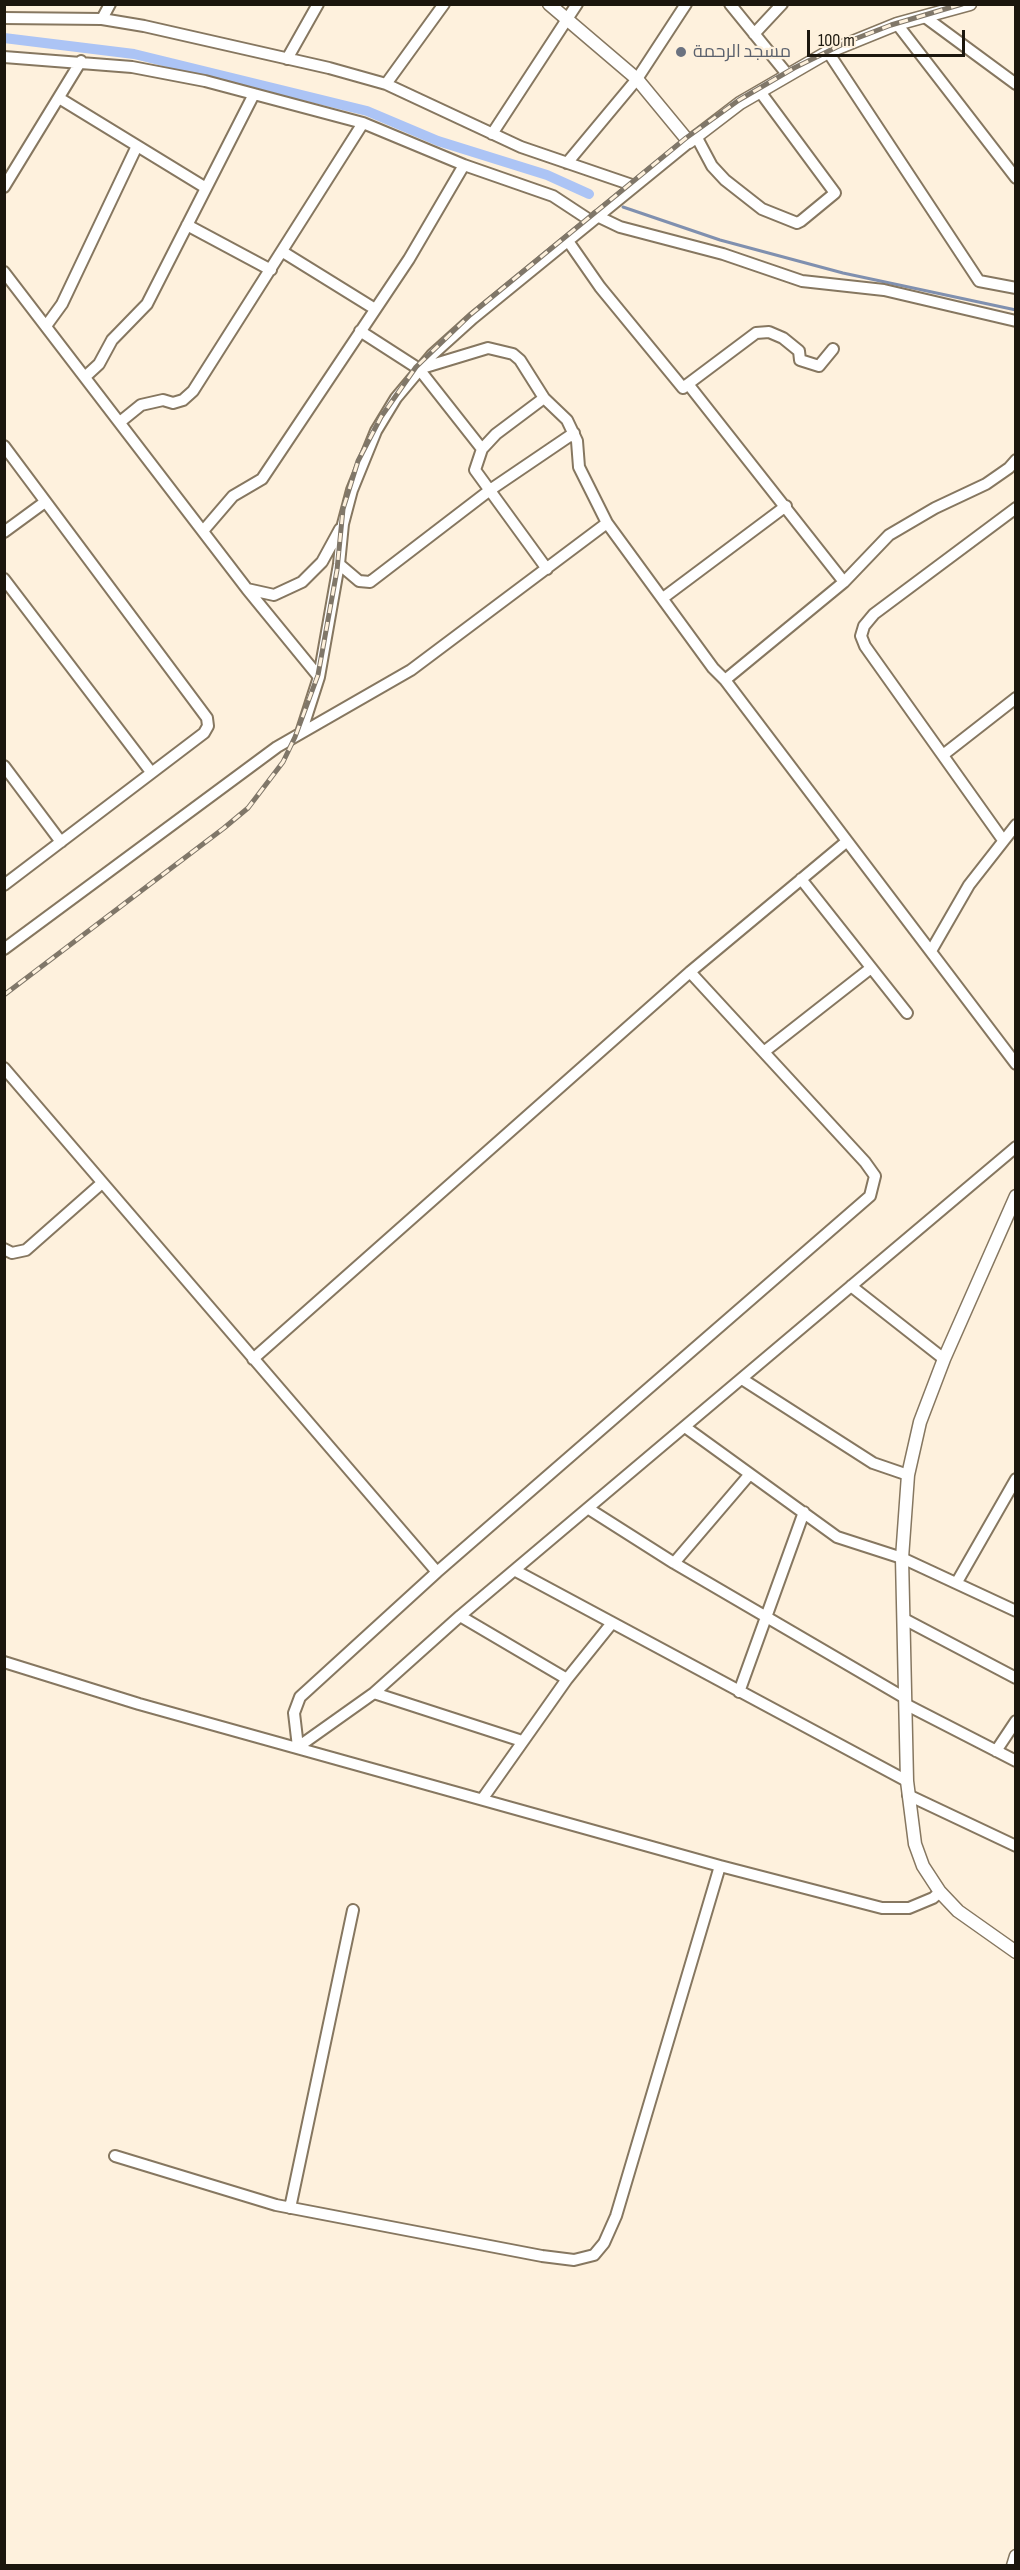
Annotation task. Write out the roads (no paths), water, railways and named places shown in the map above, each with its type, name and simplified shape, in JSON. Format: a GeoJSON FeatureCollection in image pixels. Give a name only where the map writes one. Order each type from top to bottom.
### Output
{"type":"FeatureCollection","features":[{"type":"Feature","properties":{"kind":"street"},"geometry":{"type":"LineString","coordinates":[[102,19],[110,4]]}},
{"type":"Feature","properties":{"kind":"street"},"geometry":{"type":"LineString","coordinates":[[287,59],[318,4]]}},
{"type":"Feature","properties":{"kind":"street"},"geometry":{"type":"LineString","coordinates":[[386,84],[444,4]]}},
{"type":"Feature","properties":{"kind":"street"},"geometry":{"type":"LineString","coordinates":[[549,4],[638,79],[693,139],[724,180],[762,209],[797,223],[835,193],[761,93]]}},
{"type":"Feature","properties":{"kind":"street"},"geometry":{"type":"LineString","coordinates":[[492,134],[577,4]]}},
{"type":"Feature","properties":{"kind":"street"},"geometry":{"type":"LineString","coordinates":[[567,163],[638,79],[686,4]]}},
{"type":"Feature","properties":{"kind":"street"},"geometry":{"type":"LineString","coordinates":[[730,4],[787,74]]}},
{"type":"Feature","properties":{"kind":"street"},"geometry":{"type":"LineString","coordinates":[[754,34],[782,4]]}},
{"type":"Feature","properties":{"kind":"street"},"geometry":{"type":"LineString","coordinates":[[301,734],[319,677],[339,564],[343,524],[361,464],[396,398],[419,369],[474,318],[740,103],[761,93],[787,74],[828,52],[897,24],[968,5]]}},
{"type":"Feature","properties":{"kind":"street"},"geometry":{"type":"LineString","coordinates":[[925,16],[1016,84]]}},
{"type":"Feature","properties":{"kind":"street"},"geometry":{"type":"LineString","coordinates":[[4,18],[102,19],[144,26],[386,84],[492,134],[635,186]]}},
{"type":"Feature","properties":{"kind":"street"},"geometry":{"type":"LineString","coordinates":[[897,24],[1016,178]]}},
{"type":"Feature","properties":{"kind":"street"},"geometry":{"type":"LineString","coordinates":[[828,52],[979,280],[1016,288]]}},
{"type":"Feature","properties":{"kind":"street"},"geometry":{"type":"LineString","coordinates":[[4,57],[81,61],[132,67],[254,94],[363,123],[464,165],[553,196],[594,219],[723,254],[802,281],[884,290],[1016,321]]}},
{"type":"Feature","properties":{"kind":"street"},"geometry":{"type":"LineString","coordinates":[[4,187],[81,61]]}},
{"type":"Feature","properties":{"kind":"street"},"geometry":{"type":"LineString","coordinates":[[86,376],[99,364],[112,340],[147,304],[254,94]]}},
{"type":"Feature","properties":{"kind":"street"},"geometry":{"type":"LineString","coordinates":[[59,98],[206,188]]}},
{"type":"Feature","properties":{"kind":"street"},"geometry":{"type":"LineString","coordinates":[[120,422],[141,405],[163,400],[173,403],[183,400],[193,391],[272,270],[363,123]]}},
{"type":"Feature","properties":{"kind":"street"},"geometry":{"type":"LineString","coordinates":[[46,326],[62,304],[137,146]]}},
{"type":"Feature","properties":{"kind":"street"},"geometry":{"type":"LineString","coordinates":[[203,531],[233,496],[261,479],[375,309],[464,165]]}},
{"type":"Feature","properties":{"kind":"street"},"geometry":{"type":"LineString","coordinates":[[187,225],[272,270]]}},
{"type":"Feature","properties":{"kind":"street"},"geometry":{"type":"LineString","coordinates":[[568,241],[600,287],[683,388],[756,333],[769,332],[783,338],[799,351],[800,360],[819,366],[833,349]]}},
{"type":"Feature","properties":{"kind":"street"},"geometry":{"type":"LineString","coordinates":[[283,252],[375,309]]}},
{"type":"Feature","properties":{"kind":"street"},"geometry":{"type":"LineString","coordinates":[[4,272],[86,376],[247,589],[319,677]]}},
{"type":"Feature","properties":{"kind":"street"},"geometry":{"type":"LineString","coordinates":[[360,332],[419,369],[482,449]]}},
{"type":"Feature","properties":{"kind":"street"},"geometry":{"type":"LineString","coordinates":[[419,369],[488,348],[500,349],[520,360],[544,398],[560,411],[574,433],[579,467],[608,523],[713,668],[726,680],[846,842],[1016,1064]]}},
{"type":"Feature","properties":{"kind":"street"},"geometry":{"type":"LineString","coordinates":[[688,384],[844,582]]}},
{"type":"Feature","properties":{"kind":"street"},"geometry":{"type":"LineString","coordinates":[[544,398],[496,434],[482,449],[475,470],[547,568]]}},
{"type":"Feature","properties":{"kind":"street"},"geometry":{"type":"LineString","coordinates":[[339,564],[359,581],[370,582],[490,490],[574,433]]}},
{"type":"Feature","properties":{"kind":"street"},"geometry":{"type":"LineString","coordinates":[[4,446],[207,718],[208,726],[204,733],[4,885]]}},
{"type":"Feature","properties":{"kind":"street"},"geometry":{"type":"LineString","coordinates":[[726,680],[844,582],[889,536],[934,508],[986,483],[1009,468],[1016,460]]}},
{"type":"Feature","properties":{"kind":"street"},"geometry":{"type":"LineString","coordinates":[[4,532],[45,502]]}},
{"type":"Feature","properties":{"kind":"street"},"geometry":{"type":"LineString","coordinates":[[663,598],[786,506]]}},
{"type":"Feature","properties":{"kind":"street"},"geometry":{"type":"LineString","coordinates":[[1002,840],[865,646],[861,636],[864,626],[874,614],[1016,508]]}},
{"type":"Feature","properties":{"kind":"street"},"geometry":{"type":"LineString","coordinates":[[4,949],[209,796],[301,734],[411,670],[608,523]]}},
{"type":"Feature","properties":{"kind":"street"},"geometry":{"type":"LineString","coordinates":[[247,589],[274,595],[302,582],[322,562],[343,524]]}},
{"type":"Feature","properties":{"kind":"street"},"geometry":{"type":"LineString","coordinates":[[4,579],[151,772]]}},
{"type":"Feature","properties":{"kind":"street"},"geometry":{"type":"LineString","coordinates":[[943,755],[1016,698]]}},
{"type":"Feature","properties":{"kind":"street"},"geometry":{"type":"LineString","coordinates":[[4,766],[62,842]]}},
{"type":"Feature","properties":{"kind":"street"},"geometry":{"type":"LineString","coordinates":[[931,951],[969,885],[1016,825]]}},
{"type":"Feature","properties":{"kind":"street"},"geometry":{"type":"LineString","coordinates":[[253,1359],[690,972],[846,842]]}},
{"type":"Feature","properties":{"kind":"street"},"geometry":{"type":"LineString","coordinates":[[801,879],[907,1013]]}},
{"type":"Feature","properties":{"kind":"street"},"geometry":{"type":"LineString","coordinates":[[765,1052],[871,968]]}},
{"type":"Feature","properties":{"kind":"street"},"geometry":{"type":"LineString","coordinates":[[298,1747],[294,1713],[300,1697],[437,1572],[870,1196],[875,1182],[872,1170],[690,972]]}},
{"type":"Feature","properties":{"kind":"street"},"geometry":{"type":"LineString","coordinates":[[4,1068],[437,1572]]}},
{"type":"Feature","properties":{"kind":"street"},"geometry":{"type":"LineString","coordinates":[[298,1747],[374,1693],[460,1616],[590,1509],[1016,1147]]}},
{"type":"Feature","properties":{"kind":"street"},"geometry":{"type":"LineString","coordinates":[[4,1249],[12,1253],[26,1250],[102,1183]]}},
{"type":"Feature","properties":{"kind":"street"},"geometry":{"type":"LineString","coordinates":[[1016,1196],[944,1359],[920,1422],[908,1475],[902,1558],[907,1781],[915,1844],[923,1866],[940,1892],[958,1911],[1016,1952]]}},
{"type":"Feature","properties":{"kind":"street"},"geometry":{"type":"LineString","coordinates":[[851,1286],[944,1359]]}},
{"type":"Feature","properties":{"kind":"street"},"geometry":{"type":"LineString","coordinates":[[742,1379],[873,1463],[908,1475]]}},
{"type":"Feature","properties":{"kind":"street"},"geometry":{"type":"LineString","coordinates":[[685,1427],[837,1537],[902,1558],[1016,1611]]}},
{"type":"Feature","properties":{"kind":"street"},"geometry":{"type":"LineString","coordinates":[[674,1563],[750,1474]]}},
{"type":"Feature","properties":{"kind":"street"},"geometry":{"type":"LineString","coordinates":[[957,1582],[1016,1479]]}},
{"type":"Feature","properties":{"kind":"street"},"geometry":{"type":"LineString","coordinates":[[590,1509],[674,1563],[905,1701],[1016,1761]]}},
{"type":"Feature","properties":{"kind":"street"},"geometry":{"type":"LineString","coordinates":[[739,1692],[804,1512]]}},
{"type":"Feature","properties":{"kind":"street"},"geometry":{"type":"LineString","coordinates":[[516,1571],[907,1781]]}},
{"type":"Feature","properties":{"kind":"street"},"geometry":{"type":"LineString","coordinates":[[460,1616],[567,1679]]}},
{"type":"Feature","properties":{"kind":"street"},"geometry":{"type":"LineString","coordinates":[[904,1619],[1016,1678]]}},
{"type":"Feature","properties":{"kind":"street"},"geometry":{"type":"LineString","coordinates":[[483,1798],[567,1679],[612,1623]]}},
{"type":"Feature","properties":{"kind":"street"},"geometry":{"type":"LineString","coordinates":[[4,1662],[139,1704],[483,1798],[720,1866],[882,1908],[909,1908],[933,1898],[940,1892]]}},
{"type":"Feature","properties":{"kind":"street"},"geometry":{"type":"LineString","coordinates":[[374,1693],[522,1741]]}},
{"type":"Feature","properties":{"kind":"street"},"geometry":{"type":"LineString","coordinates":[[996,1751],[1016,1720]]}},
{"type":"Feature","properties":{"kind":"street"},"geometry":{"type":"LineString","coordinates":[[908,1795],[1016,1846]]}},
{"type":"Feature","properties":{"kind":"street"},"geometry":{"type":"LineString","coordinates":[[115,2156],[290,2208],[542,2256],[574,2260],[594,2255],[604,2243],[616,2216],[720,1866]]}},
{"type":"Feature","properties":{"kind":"street"},"geometry":{"type":"LineString","coordinates":[[290,2208],[352,1910]]}},
{"type":"Feature","properties":{"kind":"street"},"geometry":{"type":"LineString","coordinates":[[1013,2565],[1016,2556]]}},
{"type":"Feature","properties":{"kind":"waterway"},"geometry":{"type":"LineString","coordinates":[[4,38],[134,54],[367,111],[438,141],[547,175],[589,194]]}},
{"type":"Feature","properties":{"kind":"waterway"},"geometry":{"type":"LineString","coordinates":[[623,207],[720,240],[843,273],[1016,310]]}},
{"type":"Feature","properties":{"kind":"railway"},"geometry":{"type":"LineString","coordinates":[[4,995],[248,808],[283,762],[295,737],[318,675],[337,570],[343,509],[358,461],[381,417],[416,367],[470,315],[686,138],[739,100],[794,68],[847,42],[891,25],[962,4]]}},
{"type":"Feature","properties":{"kind":"place","name":"مسجد الرحمة"},"geometry":{"type":"Point","coordinates":[681,52]}}]}
